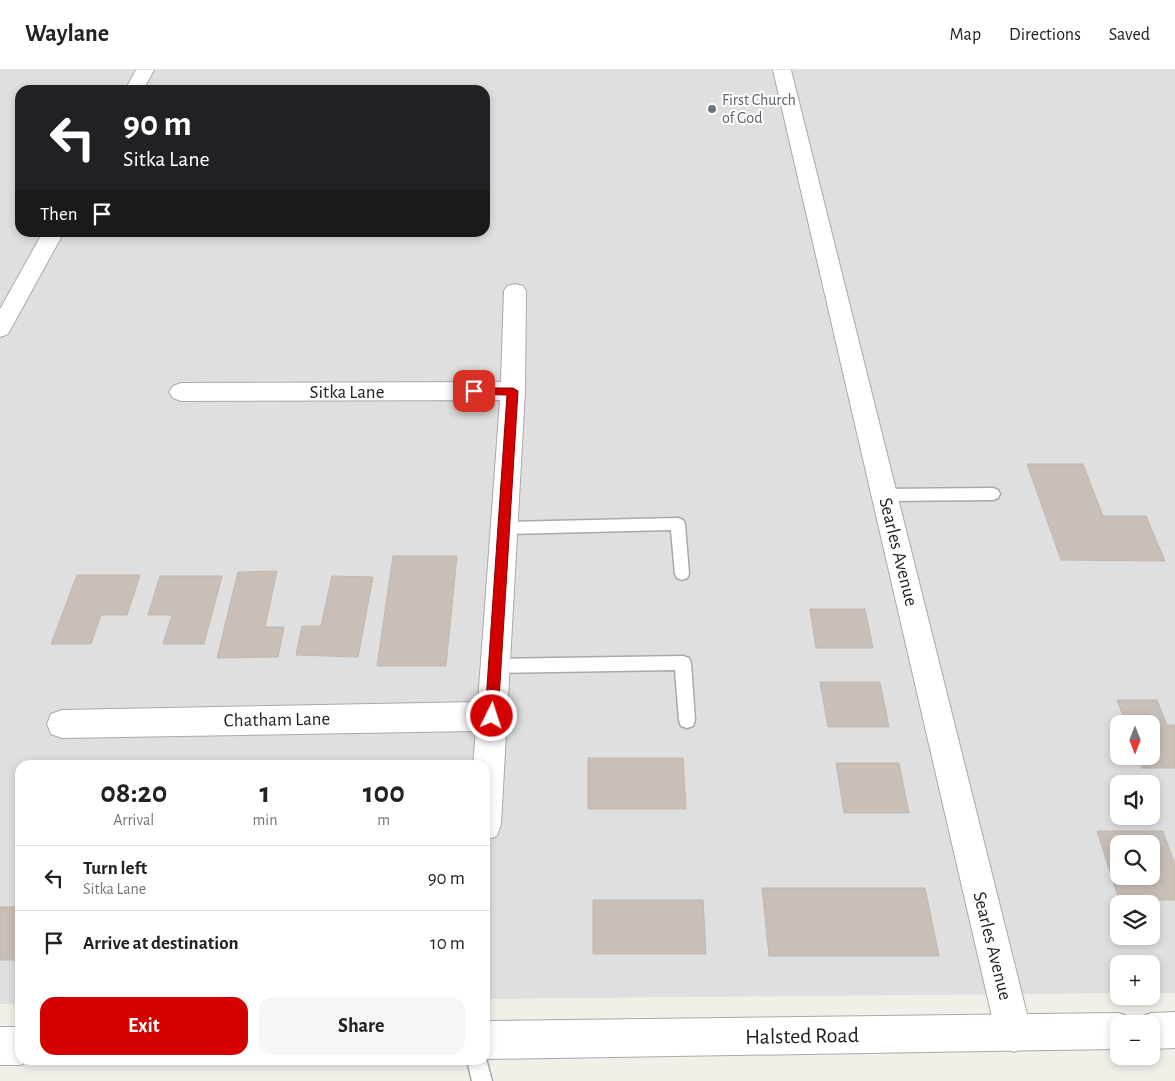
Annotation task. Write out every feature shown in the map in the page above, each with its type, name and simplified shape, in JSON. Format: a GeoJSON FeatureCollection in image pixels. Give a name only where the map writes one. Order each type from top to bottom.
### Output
{"type":"FeatureCollection","features":[{"type":"Feature","properties":{"kind":"street"},"geometry":{"type":"LineString","coordinates":[[137,85],[145,70]]}},
{"type":"Feature","properties":{"kind":"street","name":"Searles Avenue"},"geometry":{"type":"LineString","coordinates":[[782,70],[1014,1034]]}},
{"type":"Feature","properties":{"kind":"street"},"geometry":{"type":"LineString","coordinates":[[0,329],[51,237]]}},
{"type":"Feature","properties":{"kind":"street"},"geometry":{"type":"LineString","coordinates":[[489,760],[513,391],[515,291]]}},
{"type":"Feature","properties":{"kind":"street","name":"Sitka Lane"},"geometry":{"type":"LineString","coordinates":[[181,392],[513,391]]}},
{"type":"Feature","properties":{"kind":"street","name":"Chatham Lane"},"geometry":{"type":"LineString","coordinates":[[62,724],[492,716]]}},
{"type":"Feature","properties":{"kind":"street"},"geometry":{"type":"LineString","coordinates":[[1160,1031],[1175,1030]]}},
{"type":"Feature","properties":{"kind":"street","name":"Halsted Road"},"geometry":{"type":"LineString","coordinates":[[490,1040],[1110,1032]]}},
{"type":"Feature","properties":{"kind":"street"},"geometry":{"type":"LineString","coordinates":[[0,1046],[15,1046]]}},
{"type":"Feature","properties":{"kind":"lane"},"geometry":{"type":"LineString","coordinates":[[884,495],[993,494]]}},
{"type":"Feature","properties":{"kind":"lane"},"geometry":{"type":"LineString","coordinates":[[504,528],[678,524],[682,574]]}},
{"type":"Feature","properties":{"kind":"lane"},"geometry":{"type":"LineString","coordinates":[[495,666],[683,663],[688,720]]}},
{"type":"Feature","properties":{"kind":"lane"},"geometry":{"type":"LineString","coordinates":[[478,1065],[482,1081]]}},
{"type":"Feature","properties":{"kind":"shaded area"},"geometry":{"type":"Polygon","coordinates":[[[0,70],[1175,70],[1175,993],[1160,993],[1160,955],[1110,955],[1110,993],[490,999],[490,760],[15,760],[15,1004],[0,1004],[0,70]]]}},
{"type":"Feature","properties":{"kind":"building"},"geometry":{"type":"Polygon","coordinates":[[[1027,464],[1083,464],[1103,516],[1146,516],[1165,561],[1061,560],[1027,464]]]}},
{"type":"Feature","properties":{"kind":"building"},"geometry":{"type":"Polygon","coordinates":[[[393,556],[457,556],[446,666],[377,666],[393,556]]]}},
{"type":"Feature","properties":{"kind":"building"},"geometry":{"type":"Polygon","coordinates":[[[277,571],[265,627],[284,627],[278,657],[217,658],[238,572],[277,571]]]}},
{"type":"Feature","properties":{"kind":"building"},"geometry":{"type":"Polygon","coordinates":[[[77,575],[140,575],[127,615],[101,615],[91,644],[51,644],[77,575]]]}},
{"type":"Feature","properties":{"kind":"building"},"geometry":{"type":"Polygon","coordinates":[[[160,576],[222,576],[204,644],[163,644],[172,615],[148,615],[160,576]]]}},
{"type":"Feature","properties":{"kind":"building"},"geometry":{"type":"Polygon","coordinates":[[[332,576],[373,577],[358,657],[296,655],[302,626],[321,626],[332,576]]]}},
{"type":"Feature","properties":{"kind":"building"},"geometry":{"type":"Polygon","coordinates":[[[810,609],[865,609],[873,648],[816,648],[810,609]]]}},
{"type":"Feature","properties":{"kind":"building"},"geometry":{"type":"Polygon","coordinates":[[[820,682],[880,682],[889,727],[828,727],[820,682]]]}},
{"type":"Feature","properties":{"kind":"building"},"geometry":{"type":"Polygon","coordinates":[[[1117,700],[1157,700],[1167,725],[1175,725],[1175,768],[1142,768],[1141,765],[1160,765],[1160,715],[1123,715],[1117,700]]]}},
{"type":"Feature","properties":{"kind":"building"},"geometry":{"type":"Polygon","coordinates":[[[588,758],[683,758],[686,809],[588,809],[588,758]]]}},
{"type":"Feature","properties":{"kind":"building"},"geometry":{"type":"Polygon","coordinates":[[[836,763],[899,763],[909,813],[844,813],[836,763]]]}},
{"type":"Feature","properties":{"kind":"building"},"geometry":{"type":"Polygon","coordinates":[[[1097,831],[1163,831],[1175,865],[1175,900],[1160,900],[1160,895],[1117,895],[1114,885],[1160,885],[1160,835],[1110,835],[1110,872],[1097,831]]]}},
{"type":"Feature","properties":{"kind":"building"},"geometry":{"type":"Polygon","coordinates":[[[762,888],[925,888],[939,956],[769,956],[762,888]]]}},
{"type":"Feature","properties":{"kind":"building"},"geometry":{"type":"Polygon","coordinates":[[[593,900],[703,900],[706,954],[593,954],[593,900]]]}},
{"type":"Feature","properties":{"kind":"building"},"geometry":{"type":"Polygon","coordinates":[[[0,907],[15,907],[15,960],[0,960],[0,907]]]}},
{"type":"Feature","properties":{"kind":"place","name":"First Church of God"},"geometry":{"type":"Point","coordinates":[712,109]}},
{"type":"Feature","properties":{"kind":"route"},"geometry":{"type":"LineString","coordinates":[[474,391],[513,391],[492,716]]}}]}
